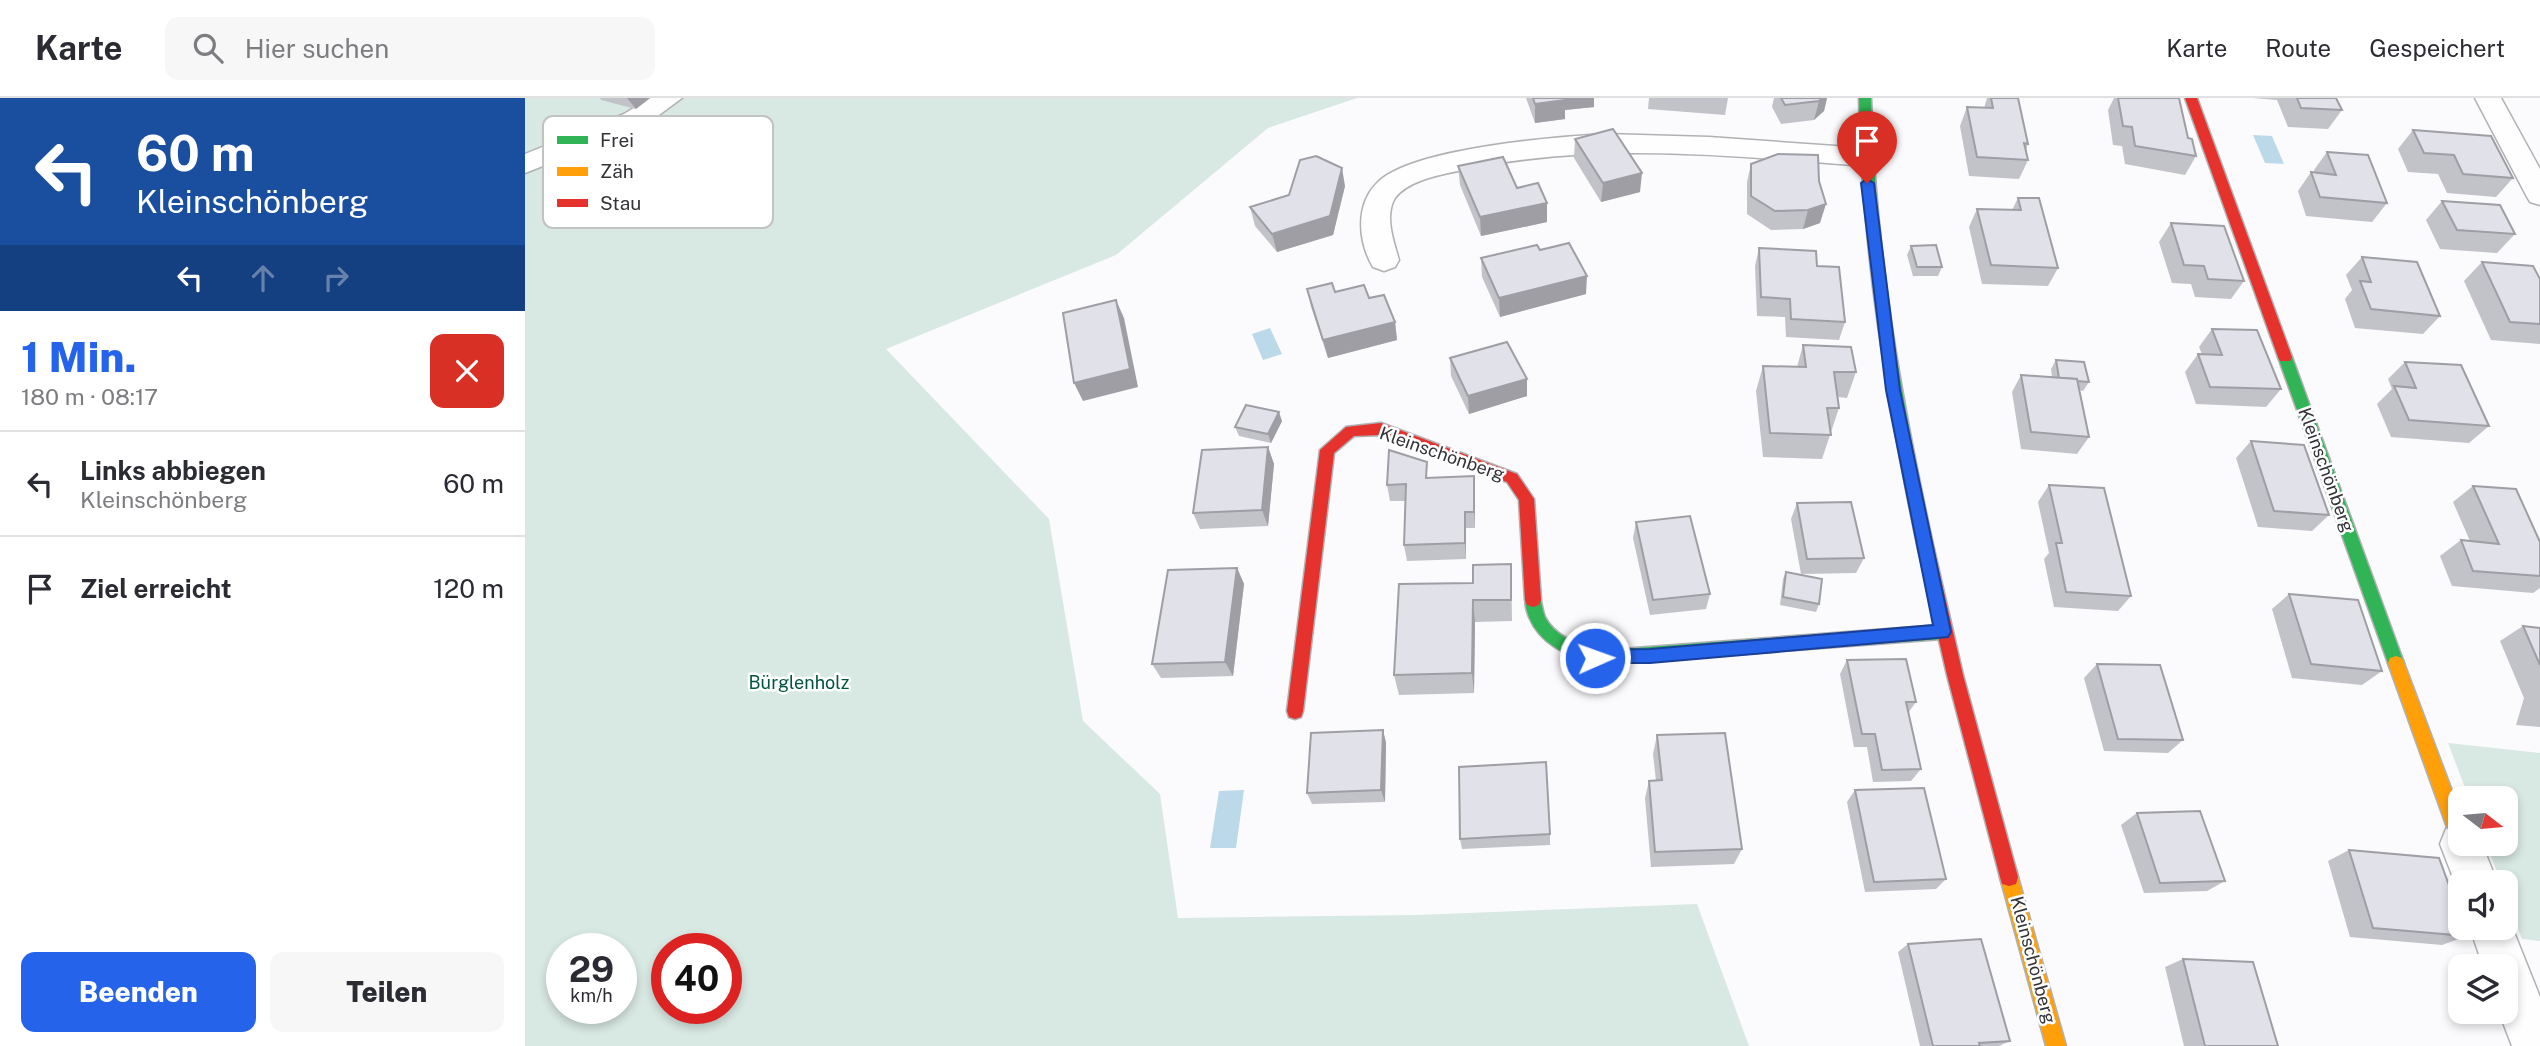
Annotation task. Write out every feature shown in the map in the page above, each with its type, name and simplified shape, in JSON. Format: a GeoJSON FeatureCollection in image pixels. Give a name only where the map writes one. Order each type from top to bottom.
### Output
{"type":"FeatureCollection","features":[{"type":"Feature","properties":{"kind":"street"},"geometry":{"type":"LineString","coordinates":[[640,116],[669,98]]}},
{"type":"Feature","properties":{"kind":"street","name":"Kleinschönberg"},"geometry":{"type":"LineString","coordinates":[[1865,98],[1864,157],[1893,390],[1942,632],[2056,1046]]}},
{"type":"Feature","properties":{"kind":"street","name":"Kleinschönberg"},"geometry":{"type":"LineString","coordinates":[[2191,98],[2448,806]]}},
{"type":"Feature","properties":{"kind":"street"},"geometry":{"type":"LineString","coordinates":[[2488,98],[2540,195]]}},
{"type":"Feature","properties":{"kind":"street"},"geometry":{"type":"LineString","coordinates":[[1384,260],[1377,236],[1375,209],[1388,189],[1427,169],[1492,152],[1631,141],[1864,157]]}},
{"type":"Feature","properties":{"kind":"street"},"geometry":{"type":"LineString","coordinates":[[525,164],[543,157]]}},
{"type":"Feature","properties":{"kind":"street","name":"Kleinschönberg"},"geometry":{"type":"LineString","coordinates":[[1295,710],[1327,450],[1351,431],[1381,429],[1512,478],[1526,499],[1534,615],[1561,646],[1595,658],[1650,656],[1942,632]]}},
{"type":"Feature","properties":{"kind":"street"},"geometry":{"type":"LineString","coordinates":[[2518,999],[2535,1046]]}},
{"type":"Feature","properties":{"kind":"green space","name":"Bürglenholz"},"geometry":{"type":"Polygon","coordinates":[[[525,98],[1357,98],[1268,128],[1116,255],[886,349],[1049,519],[1083,721],[1160,794],[1178,918],[1417,915],[1697,904],[1749,1046],[525,1046],[525,98]]]}},
{"type":"Feature","properties":{"kind":"green space"},"geometry":{"type":"Polygon","coordinates":[[[2448,743],[2540,753],[2540,941],[2522,939],[2518,928],[2518,870],[2496,870],[2491,856],[2518,856],[2518,786],[2464,786],[2448,743]]]}},
{"type":"Feature","properties":{"kind":"water"},"geometry":{"type":"Polygon","coordinates":[[[2253,135],[2272,136],[2284,164],[2265,163],[2253,135]]]}},
{"type":"Feature","properties":{"kind":"water"},"geometry":{"type":"Polygon","coordinates":[[[1270,328],[1282,354],[1263,360],[1252,334],[1270,328]]]}},
{"type":"Feature","properties":{"kind":"water"},"geometry":{"type":"Polygon","coordinates":[[[1244,790],[1236,848],[1210,848],[1219,791],[1244,790]]]}},
{"type":"Feature","properties":{"kind":"building"},"geometry":{"type":"Polygon","coordinates":[[[1533,98],[1565,98],[1565,100],[1535,104],[1533,98]]]}},
{"type":"Feature","properties":{"kind":"building"},"geometry":{"type":"Polygon","coordinates":[[[1781,98],[1822,98],[1819,101],[1785,105],[1781,98]]]}},
{"type":"Feature","properties":{"kind":"building"},"geometry":{"type":"Polygon","coordinates":[[[1991,98],[2018,98],[2028,144],[2024,143],[2028,160],[1977,157],[1967,107],[1993,108],[1991,98]]]}},
{"type":"Feature","properties":{"kind":"building"},"geometry":{"type":"Polygon","coordinates":[[[2118,98],[2179,98],[2188,138],[2192,139],[2196,156],[2135,146],[2132,127],[2123,126],[2118,98]]]}},
{"type":"Feature","properties":{"kind":"building"},"geometry":{"type":"Polygon","coordinates":[[[2297,98],[2336,98],[2342,110],[2301,108],[2297,98]]]}},
{"type":"Feature","properties":{"kind":"building"},"geometry":{"type":"Polygon","coordinates":[[[1613,129],[1642,173],[1603,183],[1575,139],[1613,129]]]}},
{"type":"Feature","properties":{"kind":"building"},"geometry":{"type":"Polygon","coordinates":[[[2413,130],[2491,136],[2513,178],[2463,174],[2454,155],[2424,153],[2413,130]]]}},
{"type":"Feature","properties":{"kind":"building"},"geometry":{"type":"Polygon","coordinates":[[[2327,152],[2368,155],[2387,203],[2320,197],[2311,172],[2336,175],[2327,152]]]}},
{"type":"Feature","properties":{"kind":"building"},"geometry":{"type":"Polygon","coordinates":[[[1778,154],[1818,155],[1819,181],[1826,204],[1808,210],[1775,211],[1751,196],[1751,164],[1778,154]]]}},
{"type":"Feature","properties":{"kind":"building"},"geometry":{"type":"Polygon","coordinates":[[[1316,156],[1342,168],[1330,216],[1272,234],[1250,207],[1289,195],[1300,160],[1316,156]]]}},
{"type":"Feature","properties":{"kind":"building"},"geometry":{"type":"Polygon","coordinates":[[[1503,157],[1517,188],[1538,183],[1547,203],[1480,217],[1458,166],[1503,157]]]}},
{"type":"Feature","properties":{"kind":"building"},"geometry":{"type":"Polygon","coordinates":[[[2018,198],[2039,198],[2058,268],[1991,265],[1977,209],[2021,210],[2018,198]]]}},
{"type":"Feature","properties":{"kind":"building"},"geometry":{"type":"Polygon","coordinates":[[[2442,201],[2500,205],[2515,234],[2457,230],[2442,201]]]}},
{"type":"Feature","properties":{"kind":"building"},"geometry":{"type":"Polygon","coordinates":[[[2171,223],[2224,226],[2244,281],[2208,279],[2204,266],[2184,265],[2171,223]]]}},
{"type":"Feature","properties":{"kind":"building"},"geometry":{"type":"Polygon","coordinates":[[[1569,243],[1587,276],[1499,298],[1481,258],[1537,245],[1540,250],[1569,243]]]}},
{"type":"Feature","properties":{"kind":"building"},"geometry":{"type":"Polygon","coordinates":[[[1936,245],[1942,267],[1917,267],[1911,246],[1936,245]]]}},
{"type":"Feature","properties":{"kind":"building"},"geometry":{"type":"Polygon","coordinates":[[[1759,248],[1816,251],[1817,266],[1839,267],[1845,322],[1791,319],[1790,299],[1761,297],[1759,248]]]}},
{"type":"Feature","properties":{"kind":"building"},"geometry":{"type":"Polygon","coordinates":[[[2362,257],[2417,262],[2440,316],[2371,309],[2360,281],[2371,282],[2362,257]]]}},
{"type":"Feature","properties":{"kind":"building"},"geometry":{"type":"Polygon","coordinates":[[[2482,262],[2533,266],[2540,279],[2540,324],[2510,322],[2482,262]]]}},
{"type":"Feature","properties":{"kind":"building"},"geometry":{"type":"Polygon","coordinates":[[[1332,283],[1335,292],[1364,285],[1369,298],[1384,295],[1395,322],[1323,340],[1307,289],[1332,283]]]}},
{"type":"Feature","properties":{"kind":"building"},"geometry":{"type":"Polygon","coordinates":[[[1116,300],[1130,369],[1074,383],[1063,313],[1116,300]]]}},
{"type":"Feature","properties":{"kind":"building"},"geometry":{"type":"Polygon","coordinates":[[[2212,329],[2257,330],[2281,389],[2210,387],[2198,354],[2222,355],[2212,329]]]}},
{"type":"Feature","properties":{"kind":"building"},"geometry":{"type":"Polygon","coordinates":[[[1507,342],[1527,379],[1468,396],[1450,358],[1507,342]]]}},
{"type":"Feature","properties":{"kind":"building"},"geometry":{"type":"Polygon","coordinates":[[[1803,345],[1851,347],[1856,372],[1834,372],[1839,408],[1827,408],[1831,435],[1770,433],[1763,366],[1806,367],[1803,345]]]}},
{"type":"Feature","properties":{"kind":"building"},"geometry":{"type":"Polygon","coordinates":[[[2056,360],[2084,362],[2089,382],[2059,378],[2056,360]]]}},
{"type":"Feature","properties":{"kind":"building"},"geometry":{"type":"Polygon","coordinates":[[[2405,362],[2461,365],[2489,426],[2409,420],[2394,386],[2416,388],[2405,362]]]}},
{"type":"Feature","properties":{"kind":"building"},"geometry":{"type":"Polygon","coordinates":[[[2021,375],[2077,379],[2089,437],[2031,432],[2021,375]]]}},
{"type":"Feature","properties":{"kind":"building"},"geometry":{"type":"Polygon","coordinates":[[[1246,405],[1279,412],[1268,434],[1235,427],[1246,405]]]}},
{"type":"Feature","properties":{"kind":"building"},"geometry":{"type":"Polygon","coordinates":[[[2251,441],[2304,445],[2329,515],[2274,511],[2251,441]]]}},
{"type":"Feature","properties":{"kind":"building"},"geometry":{"type":"Polygon","coordinates":[[[1268,447],[1262,510],[1193,513],[1202,450],[1268,447]]]}},
{"type":"Feature","properties":{"kind":"building"},"geometry":{"type":"Polygon","coordinates":[[[1389,450],[1427,462],[1426,478],[1474,476],[1474,512],[1465,512],[1465,543],[1404,545],[1406,484],[1387,485],[1389,450]]]}},
{"type":"Feature","properties":{"kind":"building"},"geometry":{"type":"Polygon","coordinates":[[[2049,485],[2104,488],[2131,596],[2066,592],[2056,543],[2062,543],[2049,485]]]}},
{"type":"Feature","properties":{"kind":"building"},"geometry":{"type":"Polygon","coordinates":[[[2473,486],[2516,489],[2540,542],[2540,576],[2473,571],[2461,540],[2499,544],[2473,486]]]}},
{"type":"Feature","properties":{"kind":"building"},"geometry":{"type":"Polygon","coordinates":[[[1851,502],[1864,558],[1807,559],[1797,503],[1851,502]]]}},
{"type":"Feature","properties":{"kind":"building"},"geometry":{"type":"Polygon","coordinates":[[[1690,516],[1710,594],[1653,600],[1636,522],[1690,516]]]}},
{"type":"Feature","properties":{"kind":"building"},"geometry":{"type":"Polygon","coordinates":[[[1511,564],[1511,600],[1473,600],[1472,673],[1394,675],[1399,584],[1473,583],[1473,565],[1511,564]]]}},
{"type":"Feature","properties":{"kind":"building"},"geometry":{"type":"Polygon","coordinates":[[[1237,568],[1225,662],[1152,664],[1168,570],[1237,568]]]}},
{"type":"Feature","properties":{"kind":"building"},"geometry":{"type":"Polygon","coordinates":[[[1786,572],[1822,579],[1819,604],[1783,597],[1786,572]]]}},
{"type":"Feature","properties":{"kind":"building"},"geometry":{"type":"Polygon","coordinates":[[[2289,594],[2358,600],[2382,671],[2311,664],[2289,594]]]}},
{"type":"Feature","properties":{"kind":"building"},"geometry":{"type":"Polygon","coordinates":[[[2523,626],[2540,628],[2540,665],[2523,626]]]}},
{"type":"Feature","properties":{"kind":"building"},"geometry":{"type":"Polygon","coordinates":[[[1906,659],[1916,702],[1906,702],[1921,769],[1882,770],[1875,734],[1862,734],[1847,660],[1906,659]]]}},
{"type":"Feature","properties":{"kind":"building"},"geometry":{"type":"Polygon","coordinates":[[[2097,664],[2160,665],[2183,740],[2118,739],[2097,664]]]}},
{"type":"Feature","properties":{"kind":"building"},"geometry":{"type":"Polygon","coordinates":[[[1383,730],[1381,790],[1307,793],[1311,733],[1383,730]]]}},
{"type":"Feature","properties":{"kind":"building"},"geometry":{"type":"Polygon","coordinates":[[[1725,733],[1742,849],[1655,852],[1649,781],[1662,780],[1657,735],[1725,733]]]}},
{"type":"Feature","properties":{"kind":"building"},"geometry":{"type":"Polygon","coordinates":[[[1546,762],[1550,834],[1460,839],[1459,767],[1546,762]]]}},
{"type":"Feature","properties":{"kind":"building"},"geometry":{"type":"Polygon","coordinates":[[[1924,788],[1946,879],[1874,882],[1855,790],[1924,788]]]}},
{"type":"Feature","properties":{"kind":"building"},"geometry":{"type":"Polygon","coordinates":[[[2200,811],[2225,881],[2160,883],[2137,813],[2200,811]]]}},
{"type":"Feature","properties":{"kind":"building"},"geometry":{"type":"Polygon","coordinates":[[[2349,850],[2439,858],[2448,883],[2448,934],[2373,928],[2349,850]]]}},
{"type":"Feature","properties":{"kind":"building"},"geometry":{"type":"Polygon","coordinates":[[[1981,939],[2010,1041],[1979,1043],[1980,1046],[1933,1046],[1908,944],[1981,939]]]}},
{"type":"Feature","properties":{"kind":"building"},"geometry":{"type":"Polygon","coordinates":[[[2183,959],[2253,962],[2278,1046],[2205,1046],[2183,959]]]}},
{"type":"Feature","properties":{"kind":"traffic: fast"},"geometry":{"type":"LineString","coordinates":[[1865,98],[1870,212],[1883,325],[1926,549]]}},
{"type":"Feature","properties":{"kind":"traffic: fast"},"geometry":{"type":"LineString","coordinates":[[2285,357],[2396,663]]}},
{"type":"Feature","properties":{"kind":"traffic: fast"},"geometry":{"type":"LineString","coordinates":[[1533,600],[1539,622],[1546,631],[1573,650],[1595,658],[1942,632]]}},
{"type":"Feature","properties":{"kind":"traffic: slow"},"geometry":{"type":"LineString","coordinates":[[2396,663],[2448,805]]}},
{"type":"Feature","properties":{"kind":"traffic: slow"},"geometry":{"type":"LineString","coordinates":[[2009,877],[2056,1046]]}},
{"type":"Feature","properties":{"kind":"traffic: jam"},"geometry":{"type":"LineString","coordinates":[[2191,98],[2285,357]]}},
{"type":"Feature","properties":{"kind":"traffic: jam"},"geometry":{"type":"LineString","coordinates":[[1295,711],[1327,450],[1351,431],[1381,429],[1512,478],[1526,499],[1533,600]]}},
{"type":"Feature","properties":{"kind":"traffic: jam"},"geometry":{"type":"LineString","coordinates":[[1926,549],[1955,675],[2009,877]]}},
{"type":"Feature","properties":{"kind":"route"},"geometry":{"type":"LineString","coordinates":[[1595,658],[1650,656],[1942,632],[1893,390],[1867,183]]}}]}
